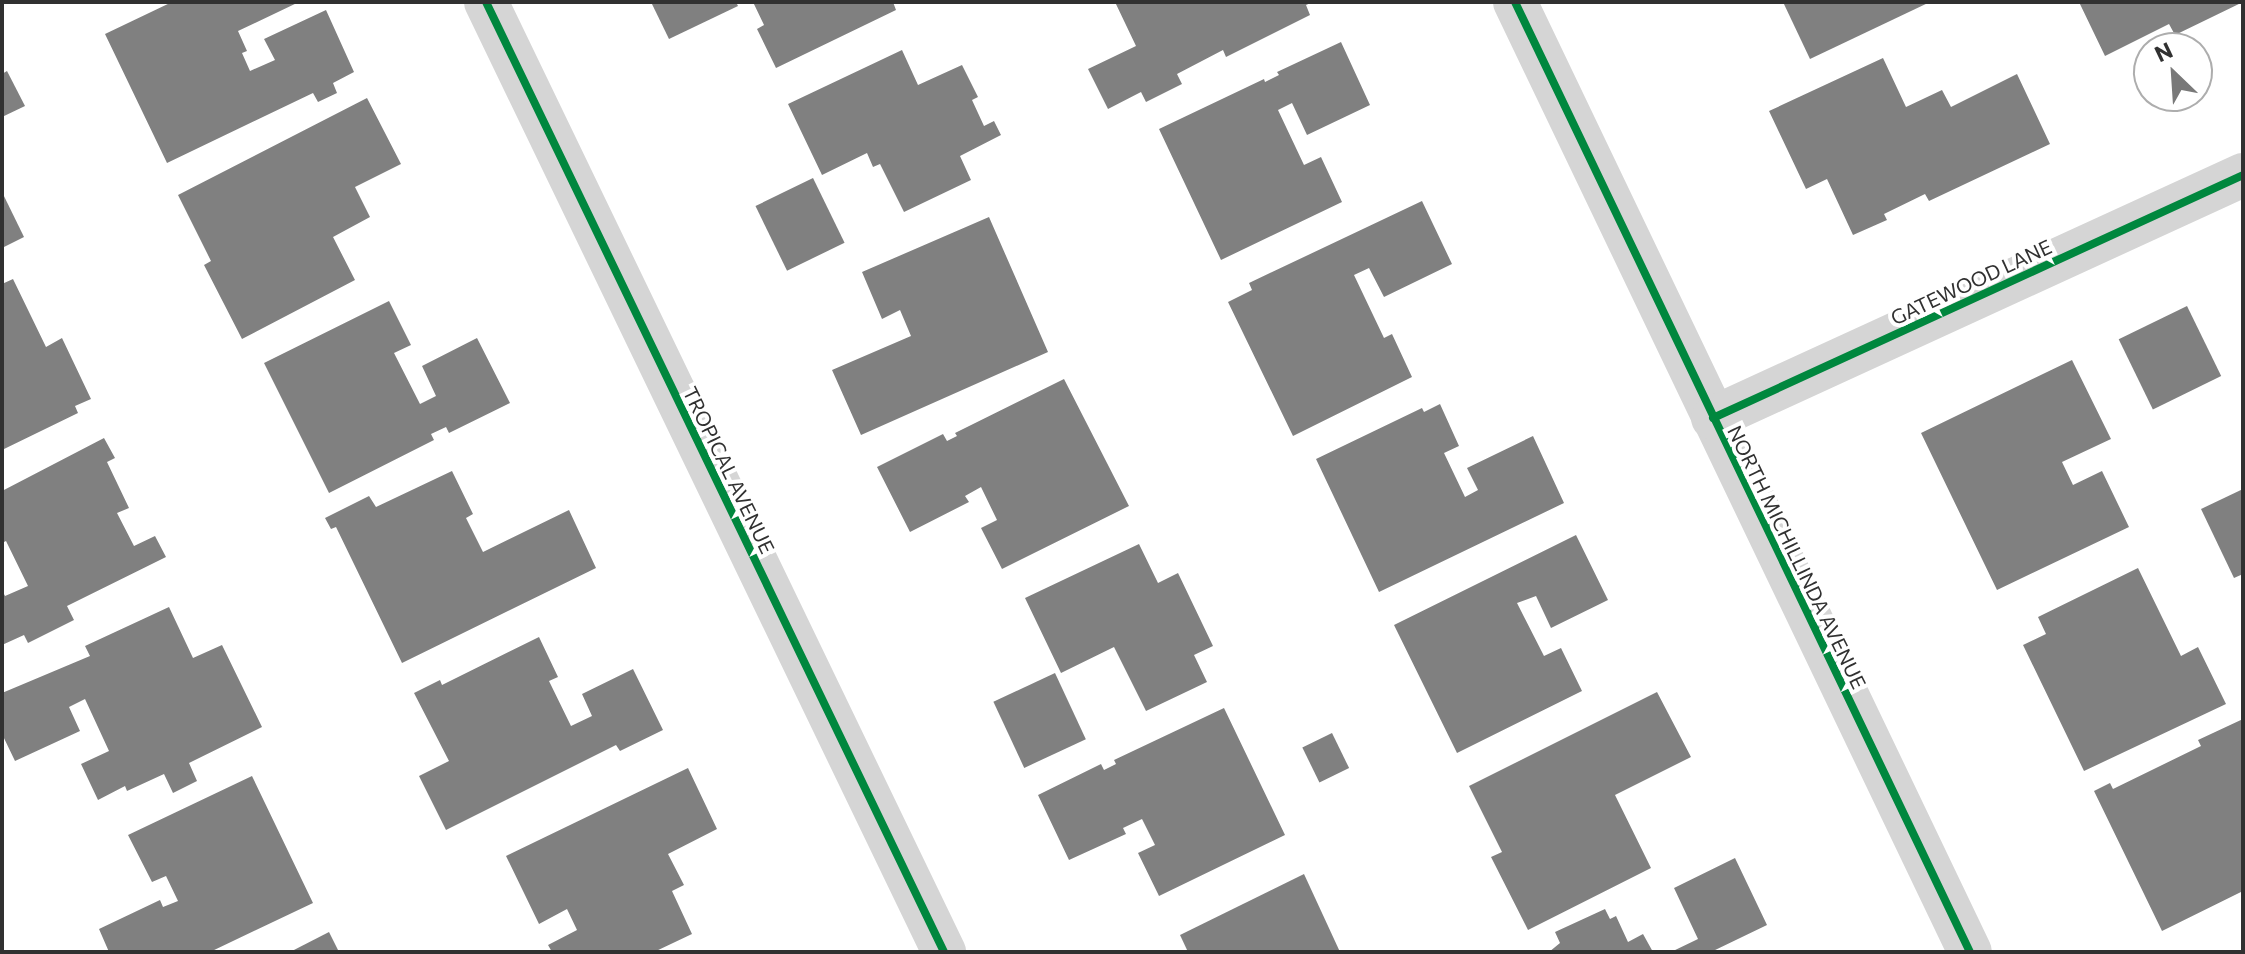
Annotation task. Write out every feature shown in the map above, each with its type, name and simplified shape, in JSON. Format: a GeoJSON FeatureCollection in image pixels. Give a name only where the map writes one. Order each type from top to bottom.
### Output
{"type":"FeatureCollection","features":[{"type":"Feature","properties":{"kind":"street","name":"TROPICAL AVENUE"},"geometry":{"type":"LineString","coordinates":[[486,2],[944,952]]}},
{"type":"Feature","properties":{"kind":"street","name":"NORTH MICHILLINDA AVENUE"},"geometry":{"type":"LineString","coordinates":[[1515,2],[1970,952]]}},
{"type":"Feature","properties":{"kind":"street","name":"GATEWOOD LANE"},"geometry":{"type":"LineString","coordinates":[[1713,418],[2243,175]]}},
{"type":"Feature","properties":{"kind":"building"},"geometry":{"type":"Polygon","coordinates":[[[172,2],[299,2],[238,31],[247,51],[242,53],[250,71],[275,60],[264,39],[326,10],[354,72],[333,83],[337,93],[318,102],[313,93],[167,163],[105,34],[172,2]]]}},
{"type":"Feature","properties":{"kind":"building"},"geometry":{"type":"Polygon","coordinates":[[[651,2],[736,2],[738,6],[669,39],[651,2]]]}},
{"type":"Feature","properties":{"kind":"building"},"geometry":{"type":"Polygon","coordinates":[[[753,2],[893,2],[896,10],[776,68],[757,29],[764,25],[753,2]]]}},
{"type":"Feature","properties":{"kind":"building"},"geometry":{"type":"Polygon","coordinates":[[[1115,2],[1313,2],[1306,5],[1310,15],[1226,57],[1223,50],[1177,74],[1182,84],[1146,102],[1141,92],[1108,109],[1088,69],[1136,46],[1115,2]]]}},
{"type":"Feature","properties":{"kind":"building"},"geometry":{"type":"Polygon","coordinates":[[[1783,2],[1930,2],[1810,59],[1783,2]]]}},
{"type":"Feature","properties":{"kind":"building"},"geometry":{"type":"Polygon","coordinates":[[[2079,2],[2243,2],[2181,32],[2173,32],[2169,24],[2153,32],[2133,32],[2133,42],[2105,56],[2079,2]]]}},
{"type":"Feature","properties":{"kind":"building"},"geometry":{"type":"Polygon","coordinates":[[[1341,42],[1370,105],[1307,135],[1292,103],[1278,110],[1304,165],[1321,157],[1342,202],[1221,260],[1159,129],[1264,79],[1265,82],[1279,75],[1277,72],[1341,42]]]}},
{"type":"Feature","properties":{"kind":"building"},"geometry":{"type":"Polygon","coordinates":[[[902,50],[918,85],[962,65],[978,97],[972,100],[984,126],[994,121],[1001,135],[960,156],[971,180],[904,212],[880,164],[873,167],[867,153],[822,175],[788,104],[902,50]]]}},
{"type":"Feature","properties":{"kind":"building"},"geometry":{"type":"Polygon","coordinates":[[[1883,58],[1906,107],[1942,90],[1951,107],[2017,74],[2050,144],[1929,201],[1925,194],[1884,214],[1887,220],[1853,235],[1827,179],[1806,189],[1769,111],[1883,58]]]}},
{"type":"Feature","properties":{"kind":"building"},"geometry":{"type":"Polygon","coordinates":[[[7,71],[25,106],[2,117],[2,74],[7,71]]]}},
{"type":"Feature","properties":{"kind":"building"},"geometry":{"type":"Polygon","coordinates":[[[367,98],[401,164],[355,187],[370,217],[333,237],[355,280],[242,339],[204,265],[211,261],[178,195],[367,98]]]}},
{"type":"Feature","properties":{"kind":"building"},"geometry":{"type":"Polygon","coordinates":[[[813,178],[845,243],[787,271],[755,206],[813,178]]]}},
{"type":"Feature","properties":{"kind":"building"},"geometry":{"type":"Polygon","coordinates":[[[2,192],[24,237],[2,248],[2,192]]]}},
{"type":"Feature","properties":{"kind":"building"},"geometry":{"type":"Polygon","coordinates":[[[1422,201],[1452,264],[1384,297],[1369,268],[1354,275],[1384,338],[1392,334],[1412,377],[1293,436],[1228,302],[1252,290],[1249,283],[1422,201]]]}},
{"type":"Feature","properties":{"kind":"building"},"geometry":{"type":"Polygon","coordinates":[[[989,217],[1048,352],[861,435],[832,370],[911,336],[900,310],[882,319],[862,272],[989,217]]]}},
{"type":"Feature","properties":{"kind":"building"},"geometry":{"type":"Polygon","coordinates":[[[13,279],[46,347],[62,338],[91,399],[75,406],[78,413],[2,450],[2,284],[13,279]]]}},
{"type":"Feature","properties":{"kind":"building"},"geometry":{"type":"Polygon","coordinates":[[[389,301],[411,345],[394,353],[420,404],[436,396],[422,366],[477,338],[510,403],[449,433],[446,427],[431,434],[434,440],[329,493],[264,363],[389,301]]]}},
{"type":"Feature","properties":{"kind":"building"},"geometry":{"type":"Polygon","coordinates":[[[2187,306],[2221,376],[2153,409],[2119,339],[2187,306]]]}},
{"type":"Feature","properties":{"kind":"building"},"geometry":{"type":"Polygon","coordinates":[[[2072,360],[2111,439],[2062,462],[2073,485],[2102,471],[2129,527],[1997,590],[1921,433],[2072,360]]]}},
{"type":"Feature","properties":{"kind":"building"},"geometry":{"type":"Polygon","coordinates":[[[1064,379],[1129,506],[1002,569],[981,528],[997,520],[981,487],[965,496],[969,502],[910,532],[877,467],[943,434],[947,441],[957,436],[955,433],[1064,379]]]}},
{"type":"Feature","properties":{"kind":"building"},"geometry":{"type":"Polygon","coordinates":[[[1440,404],[1459,446],[1444,453],[1465,497],[1478,490],[1467,468],[1533,436],[1564,503],[1379,592],[1316,459],[1422,408],[1424,412],[1440,404]]]}},
{"type":"Feature","properties":{"kind":"building"},"geometry":{"type":"Polygon","coordinates":[[[104,438],[115,458],[107,462],[129,508],[117,513],[134,546],[155,536],[166,557],[67,606],[74,620],[28,643],[24,635],[2,645],[2,590],[5,596],[28,586],[6,541],[2,543],[2,491],[104,438]]]}},
{"type":"Feature","properties":{"kind":"building"},"geometry":{"type":"Polygon","coordinates":[[[452,471],[473,514],[466,518],[483,552],[569,510],[596,568],[402,663],[336,527],[331,529],[325,518],[369,496],[376,507],[452,471]]]}},
{"type":"Feature","properties":{"kind":"building"},"geometry":{"type":"Polygon","coordinates":[[[2243,489],[2243,574],[2234,578],[2201,509],[2243,489]]]}},
{"type":"Feature","properties":{"kind":"building"},"geometry":{"type":"Polygon","coordinates":[[[1576,535],[1608,600],[1551,628],[1536,596],[1517,603],[1544,656],[1561,648],[1582,691],[1457,753],[1394,625],[1576,535]]]}},
{"type":"Feature","properties":{"kind":"building"},"geometry":{"type":"Polygon","coordinates":[[[1139,544],[1158,583],[1178,573],[1213,646],[1194,655],[1207,682],[1146,711],[1114,647],[1061,673],[1025,598],[1139,544]]]}},
{"type":"Feature","properties":{"kind":"building"},"geometry":{"type":"Polygon","coordinates":[[[2138,568],[2181,656],[2198,647],[2226,704],[2084,771],[2023,645],[2046,634],[2038,617],[2138,568]]]}},
{"type":"Feature","properties":{"kind":"building"},"geometry":{"type":"Polygon","coordinates":[[[169,607],[193,658],[222,645],[262,727],[189,763],[197,781],[173,793],[164,774],[127,791],[125,786],[98,800],[81,764],[109,751],[85,699],[69,707],[80,731],[15,761],[2,734],[2,693],[90,656],[85,646],[169,607]]]}},
{"type":"Feature","properties":{"kind":"building"},"geometry":{"type":"Polygon","coordinates":[[[539,637],[558,677],[549,681],[571,726],[592,716],[582,694],[633,669],[663,730],[620,751],[616,745],[446,830],[419,776],[449,761],[414,693],[440,680],[442,685],[539,637]]]}},
{"type":"Feature","properties":{"kind":"building"},"geometry":{"type":"Polygon","coordinates":[[[1055,673],[1086,739],[1024,768],[993,702],[1055,673]]]}},
{"type":"Feature","properties":{"kind":"building"},"geometry":{"type":"Polygon","coordinates":[[[1657,692],[1691,757],[1615,795],[1651,868],[1528,930],[1491,857],[1502,852],[1469,786],[1657,692]]]}},
{"type":"Feature","properties":{"kind":"building"},"geometry":{"type":"Polygon","coordinates":[[[1224,708],[1285,835],[1159,896],[1138,853],[1155,845],[1142,819],[1123,828],[1126,834],[1069,860],[1038,795],[1101,764],[1104,770],[1116,764],[1114,760],[1224,708]]]}},
{"type":"Feature","properties":{"kind":"building"},"geometry":{"type":"Polygon","coordinates":[[[2243,719],[2243,891],[2162,931],[2094,791],[2110,783],[2113,789],[2201,746],[2198,740],[2243,719]]]}},
{"type":"Feature","properties":{"kind":"building"},"geometry":{"type":"Polygon","coordinates":[[[1332,733],[1349,768],[1319,783],[1302,747],[1332,733]]]}},
{"type":"Feature","properties":{"kind":"building"},"geometry":{"type":"Polygon","coordinates":[[[688,768],[717,829],[668,854],[684,885],[672,891],[692,934],[654,952],[552,952],[548,945],[577,930],[567,909],[539,924],[506,856],[688,768]]]}},
{"type":"Feature","properties":{"kind":"building"},"geometry":{"type":"Polygon","coordinates":[[[252,776],[313,903],[210,952],[109,952],[99,929],[160,900],[163,907],[178,901],[166,876],[152,882],[128,835],[252,776]]]}},
{"type":"Feature","properties":{"kind":"building"},"geometry":{"type":"Polygon","coordinates":[[[1735,858],[1767,925],[1711,952],[1671,952],[1698,939],[1674,888],[1735,858]]]}},
{"type":"Feature","properties":{"kind":"building"},"geometry":{"type":"Polygon","coordinates":[[[1304,874],[1340,952],[1188,952],[1180,935],[1304,874]]]}},
{"type":"Feature","properties":{"kind":"building"},"geometry":{"type":"Polygon","coordinates":[[[1605,909],[1610,919],[1616,916],[1628,942],[1643,934],[1653,952],[1549,952],[1560,943],[1555,932],[1605,909]]]}},
{"type":"Feature","properties":{"kind":"building"},"geometry":{"type":"Polygon","coordinates":[[[329,932],[339,952],[290,952],[329,932]]]}},
{"type":"Feature","properties":{"kind":"cycle path"},"geometry":{"type":"LineString","coordinates":[[486,2],[944,952]]}},
{"type":"Feature","properties":{"kind":"cycle path"},"geometry":{"type":"LineString","coordinates":[[1515,2],[1970,952]]}},
{"type":"Feature","properties":{"kind":"cycle path"},"geometry":{"type":"LineString","coordinates":[[1713,418],[2243,175]]}}]}
